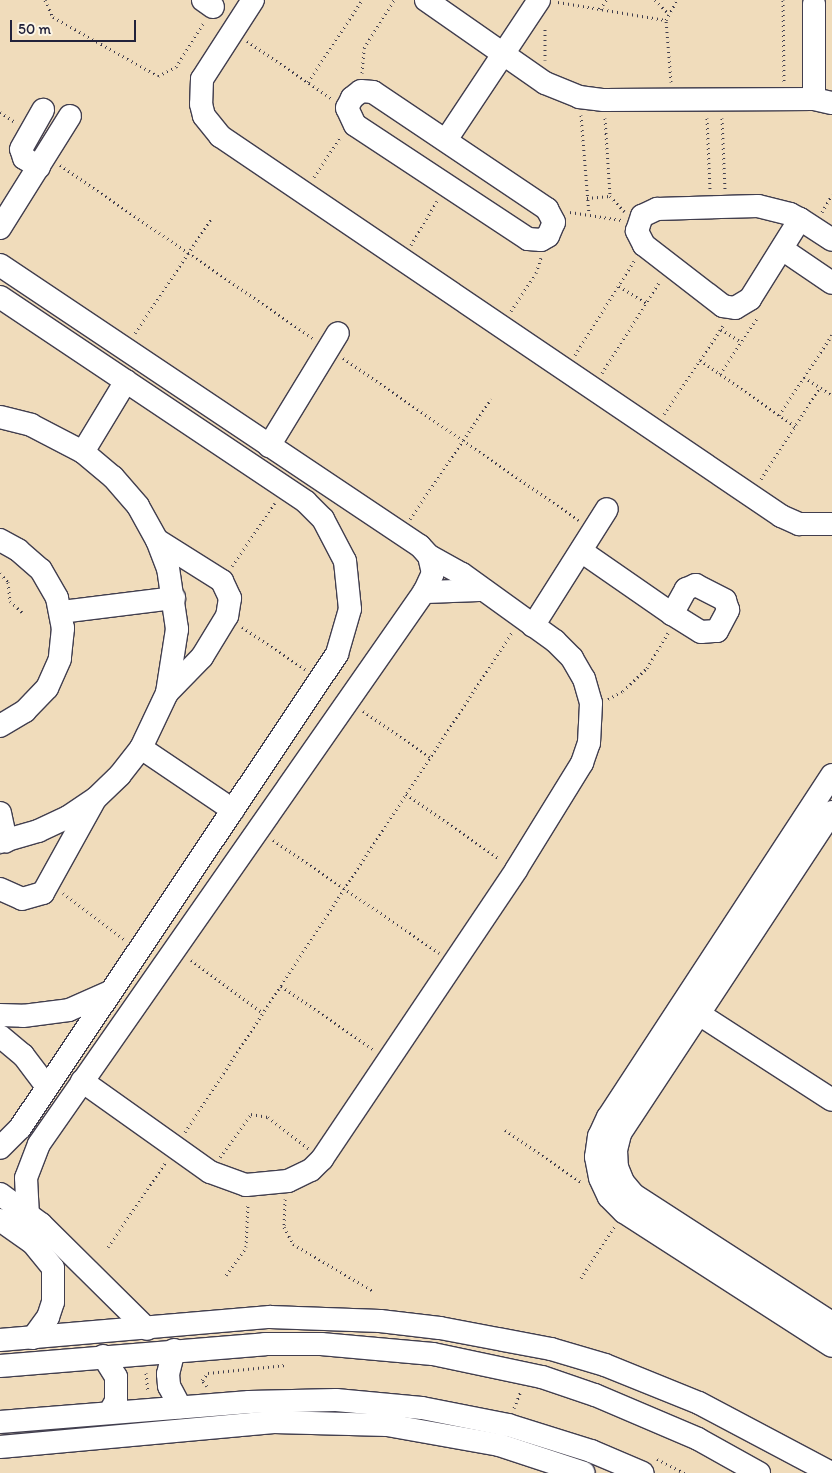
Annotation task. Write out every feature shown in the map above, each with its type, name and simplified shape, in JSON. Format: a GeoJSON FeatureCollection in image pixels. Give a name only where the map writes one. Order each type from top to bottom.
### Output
{"type":"FeatureCollection","features":[{"type":"Feature","properties":{"kind":"street"},"geometry":{"type":"LineString","coordinates":[[253,0],[202,79],[200,104],[204,116],[220,136],[781,516],[799,524],[832,524]]}},
{"type":"Feature","properties":{"kind":"street"},"geometry":{"type":"LineString","coordinates":[[426,0],[545,83],[579,97],[604,100],[823,101],[818,1]]}},
{"type":"Feature","properties":{"kind":"street"},"geometry":{"type":"LineString","coordinates":[[446,140],[503,54],[546,6]]}},
{"type":"Feature","properties":{"kind":"street"},"geometry":{"type":"LineString","coordinates":[[368,91],[446,140],[552,215],[552,230],[541,240],[528,239],[447,186],[349,114],[356,94],[368,91]]}},
{"type":"Feature","properties":{"kind":"street"},"geometry":{"type":"LineString","coordinates":[[39,167],[24,158],[21,149],[43,110]]}},
{"type":"Feature","properties":{"kind":"street"},"geometry":{"type":"LineString","coordinates":[[0,228],[70,116]]}},
{"type":"Feature","properties":{"kind":"street"},"geometry":{"type":"LineString","coordinates":[[800,219],[750,299],[734,308],[723,306],[644,245],[639,239],[640,219],[657,209],[769,207],[800,219],[832,240]]}},
{"type":"Feature","properties":{"kind":"street"},"geometry":{"type":"LineString","coordinates":[[782,249],[832,283]]}},
{"type":"Feature","properties":{"kind":"street"},"geometry":{"type":"LineString","coordinates":[[0,265],[400,533],[429,556],[457,570],[572,658],[584,679],[591,703],[589,743],[582,763],[516,870],[390,1060],[322,1159],[311,1170],[288,1181],[246,1185],[210,1172],[82,1081]]}},
{"type":"Feature","properties":{"kind":"street"},"geometry":{"type":"LineString","coordinates":[[28,316],[42,294]]}},
{"type":"Feature","properties":{"kind":"street"},"geometry":{"type":"LineString","coordinates":[[0,297],[306,502],[336,539],[346,569],[350,608],[337,654],[20,1128],[0,1148]]}},
{"type":"Feature","properties":{"kind":"street"},"geometry":{"type":"LineString","coordinates":[[269,446],[338,333]]}},
{"type":"Feature","properties":{"kind":"street"},"geometry":{"type":"LineString","coordinates":[[84,452],[126,381]]}},
{"type":"Feature","properties":{"kind":"street"},"geometry":{"type":"LineString","coordinates":[[183,419],[196,397]]}},
{"type":"Feature","properties":{"kind":"street"},"geometry":{"type":"LineString","coordinates":[[0,417],[30,425],[84,452],[113,477],[132,499],[157,540],[174,598],[176,637],[167,692],[141,748],[120,775],[96,798],[38,831],[3,841],[0,813]]}},
{"type":"Feature","properties":{"kind":"street"},"geometry":{"type":"LineString","coordinates":[[306,502],[320,479]]}},
{"type":"Feature","properties":{"kind":"street"},"geometry":{"type":"LineString","coordinates":[[527,622],[581,551],[607,509]]}},
{"type":"Feature","properties":{"kind":"street"},"geometry":{"type":"LineString","coordinates":[[0,540],[18,550],[41,570],[50,584],[61,612],[63,644],[54,674],[37,700],[0,726]]}},
{"type":"Feature","properties":{"kind":"street"},"geometry":{"type":"LineString","coordinates":[[157,540],[222,581],[230,598],[227,616],[202,657],[167,692]]}},
{"type":"Feature","properties":{"kind":"street"},"geometry":{"type":"LineString","coordinates":[[581,551],[675,615]]}},
{"type":"Feature","properties":{"kind":"street"},"geometry":{"type":"LineString","coordinates":[[28,1214],[25,1196],[31,1160],[82,1081],[424,592],[432,573],[429,556]]}},
{"type":"Feature","properties":{"kind":"street"},"geometry":{"type":"LineString","coordinates":[[424,592],[481,590]]}},
{"type":"Feature","properties":{"kind":"street"},"geometry":{"type":"LineString","coordinates":[[61,612],[174,598]]}},
{"type":"Feature","properties":{"kind":"street"},"geometry":{"type":"LineString","coordinates":[[337,654],[367,673]]}},
{"type":"Feature","properties":{"kind":"street"},"geometry":{"type":"LineString","coordinates":[[278,743],[305,762]]}},
{"type":"Feature","properties":{"kind":"street"},"geometry":{"type":"LineString","coordinates":[[141,748],[232,810]]}},
{"type":"Feature","properties":{"kind":"street"},"geometry":{"type":"LineString","coordinates":[[832,775],[608,1117],[599,1136],[596,1157],[600,1178],[609,1197],[624,1212],[832,1346]]}},
{"type":"Feature","properties":{"kind":"street"},"geometry":{"type":"LineString","coordinates":[[0,889],[22,899],[43,893],[51,884],[96,798]]}},
{"type":"Feature","properties":{"kind":"street"},"geometry":{"type":"LineString","coordinates":[[832,812],[620,1134],[616,1150],[617,1167],[623,1182],[634,1195],[832,1323]]}},
{"type":"Feature","properties":{"kind":"street"},"geometry":{"type":"LineString","coordinates":[[198,862],[222,881]]}},
{"type":"Feature","properties":{"kind":"street"},"geometry":{"type":"LineString","coordinates":[[111,992],[133,1008]]}},
{"type":"Feature","properties":{"kind":"street"},"geometry":{"type":"LineString","coordinates":[[0,1015],[23,1016],[68,1010],[111,992]]}},
{"type":"Feature","properties":{"kind":"street"},"geometry":{"type":"LineString","coordinates":[[699,1014],[832,1100]]}},
{"type":"Feature","properties":{"kind":"street"},"geometry":{"type":"LineString","coordinates":[[0,1036],[23,1054],[47,1087]]}},
{"type":"Feature","properties":{"kind":"street"},"geometry":{"type":"LineString","coordinates":[[0,1194],[28,1214],[51,1248],[54,1278],[53,1302],[48,1317],[33,1338]]}},
{"type":"Feature","properties":{"kind":"street"},"geometry":{"type":"LineString","coordinates":[[0,1220],[32,1242],[51,1248],[80,1265],[147,1329]]}},
{"type":"Feature","properties":{"kind":"street"},"geometry":{"type":"LineString","coordinates":[[54,1278],[80,1265]]}},
{"type":"Feature","properties":{"kind":"street"},"geometry":{"type":"LineString","coordinates":[[0,1340],[270,1318],[380,1321],[440,1328],[551,1349],[605,1365],[699,1403],[831,1473]]}},
{"type":"Feature","properties":{"kind":"street"},"geometry":{"type":"LineString","coordinates":[[377,1347],[380,1321]]}},
{"type":"Feature","properties":{"kind":"street"},"geometry":{"type":"LineString","coordinates":[[0,1366],[144,1352],[265,1344],[377,1347],[442,1355],[523,1386],[648,1415],[759,1473]]}},
{"type":"Feature","properties":{"kind":"street"},"geometry":{"type":"LineString","coordinates":[[174,1350],[168,1374],[169,1386],[180,1406]]}},
{"type":"Feature","properties":{"kind":"street"},"geometry":{"type":"LineString","coordinates":[[103,1356],[116,1377],[116,1401],[110,1412]]}},
{"type":"Feature","properties":{"kind":"street"},"geometry":{"type":"LineString","coordinates":[[0,1422],[180,1406],[336,1400],[422,1408],[508,1425],[590,1451],[643,1473]]}},
{"type":"Feature","properties":{"kind":"street"},"geometry":{"type":"LineString","coordinates":[[0,1446],[274,1422],[387,1425],[499,1445],[584,1473]]}},
{"type":"Feature","properties":{"kind":"path"},"geometry":{"type":"LineString","coordinates":[[45,0],[53,17],[158,76],[176,67],[208,4]]}},
{"type":"Feature","properties":{"kind":"path"},"geometry":{"type":"LineString","coordinates":[[308,82],[362,0]]}},
{"type":"Feature","properties":{"kind":"path"},"geometry":{"type":"LineString","coordinates":[[368,91],[362,70],[364,48],[394,0]]}},
{"type":"Feature","properties":{"kind":"path"},"geometry":{"type":"LineString","coordinates":[[600,9],[606,0]]}},
{"type":"Feature","properties":{"kind":"path"},"geometry":{"type":"LineString","coordinates":[[655,0],[668,13]]}},
{"type":"Feature","properties":{"kind":"path"},"geometry":{"type":"LineString","coordinates":[[672,100],[666,20],[668,13],[677,0]]}},
{"type":"Feature","properties":{"kind":"path"},"geometry":{"type":"LineString","coordinates":[[783,0],[785,100]]}},
{"type":"Feature","properties":{"kind":"path"},"geometry":{"type":"LineString","coordinates":[[545,83],[546,6],[600,9],[666,20]]}},
{"type":"Feature","properties":{"kind":"path"},"geometry":{"type":"LineString","coordinates":[[232,31],[308,82],[349,114],[304,193]]}},
{"type":"Feature","properties":{"kind":"path"},"geometry":{"type":"LineString","coordinates":[[579,97],[589,214]]}},
{"type":"Feature","properties":{"kind":"path"},"geometry":{"type":"LineString","coordinates":[[604,100],[610,196],[621,210],[640,219]]}},
{"type":"Feature","properties":{"kind":"path"},"geometry":{"type":"LineString","coordinates":[[714,100],[718,208]]}},
{"type":"Feature","properties":{"kind":"path"},"geometry":{"type":"LineString","coordinates":[[714,100],[718,208]]}},
{"type":"Feature","properties":{"kind":"path"},"geometry":{"type":"LineString","coordinates":[[402,259],[447,186]]}},
{"type":"Feature","properties":{"kind":"path"},"geometry":{"type":"LineString","coordinates":[[587,198],[610,196]]}},
{"type":"Feature","properties":{"kind":"path"},"geometry":{"type":"LineString","coordinates":[[552,215],[569,212],[640,219]]}},
{"type":"Feature","properties":{"kind":"path"},"geometry":{"type":"LineString","coordinates":[[124,349],[211,219]]}},
{"type":"Feature","properties":{"kind":"path"},"geometry":{"type":"LineString","coordinates":[[501,326],[536,273],[541,257],[541,240]]}},
{"type":"Feature","properties":{"kind":"path"},"geometry":{"type":"LineString","coordinates":[[566,370],[644,245]]}},
{"type":"Feature","properties":{"kind":"path"},"geometry":{"type":"LineString","coordinates":[[592,388],[670,265]]}},
{"type":"Feature","properties":{"kind":"path"},"geometry":{"type":"LineString","coordinates":[[619,286],[646,303]]}},
{"type":"Feature","properties":{"kind":"path"},"geometry":{"type":"LineString","coordinates":[[653,430],[734,308]]}},
{"type":"Feature","properties":{"kind":"path"},"geometry":{"type":"LineString","coordinates":[[721,329],[741,342]]}},
{"type":"Feature","properties":{"kind":"path"},"geometry":{"type":"LineString","coordinates":[[779,415],[832,335]]}},
{"type":"Feature","properties":{"kind":"path"},"geometry":{"type":"LineString","coordinates":[[700,360],[795,426]]}},
{"type":"Feature","properties":{"kind":"path"},"geometry":{"type":"LineString","coordinates":[[804,377],[832,395]]}},
{"type":"Feature","properties":{"kind":"path"},"geometry":{"type":"LineString","coordinates":[[750,495],[820,387]]}},
{"type":"Feature","properties":{"kind":"path"},"geometry":{"type":"LineString","coordinates":[[400,533],[491,399]]}},
{"type":"Feature","properties":{"kind":"path"},"geometry":{"type":"LineString","coordinates":[[222,581],[285,488]]}},
{"type":"Feature","properties":{"kind":"path"},"geometry":{"type":"LineString","coordinates":[[0,574],[8,582],[10,601],[24,614]]}},
{"type":"Feature","properties":{"kind":"path"},"geometry":{"type":"LineString","coordinates":[[591,703],[608,699],[636,680],[657,654],[675,615]]}},
{"type":"Feature","properties":{"kind":"path"},"geometry":{"type":"LineString","coordinates":[[227,616],[320,680]]}},
{"type":"Feature","properties":{"kind":"path"},"geometry":{"type":"LineString","coordinates":[[108,1247],[430,757],[527,622]]}},
{"type":"Feature","properties":{"kind":"path"},"geometry":{"type":"LineString","coordinates":[[348,701],[430,757]]}},
{"type":"Feature","properties":{"kind":"path"},"geometry":{"type":"LineString","coordinates":[[406,794],[516,870]]}},
{"type":"Feature","properties":{"kind":"path"},"geometry":{"type":"LineString","coordinates":[[258,830],[454,963]]}},
{"type":"Feature","properties":{"kind":"path"},"geometry":{"type":"LineString","coordinates":[[51,884],[139,950]]}},
{"type":"Feature","properties":{"kind":"path"},"geometry":{"type":"LineString","coordinates":[[175,948],[263,1012]]}},
{"type":"Feature","properties":{"kind":"path"},"geometry":{"type":"LineString","coordinates":[[281,986],[390,1060]]}},
{"type":"Feature","properties":{"kind":"path"},"geometry":{"type":"LineString","coordinates":[[210,1172],[242,1123],[251,1114],[268,1117],[322,1159]]}},
{"type":"Feature","properties":{"kind":"path"},"geometry":{"type":"LineString","coordinates":[[505,1130],[584,1185]]}},
{"type":"Feature","properties":{"kind":"path"},"geometry":{"type":"LineString","coordinates":[[288,1181],[284,1227],[292,1244],[373,1291]]}},
{"type":"Feature","properties":{"kind":"path"},"geometry":{"type":"LineString","coordinates":[[226,1275],[246,1246],[249,1230],[246,1185]]}},
{"type":"Feature","properties":{"kind":"path"},"geometry":{"type":"LineString","coordinates":[[581,1278],[624,1212]]}},
{"type":"Feature","properties":{"kind":"path"},"geometry":{"type":"LineString","coordinates":[[144,1352],[150,1409]]}},
{"type":"Feature","properties":{"kind":"path"},"geometry":{"type":"LineString","coordinates":[[218,1372],[292,1365]]}},
{"type":"Feature","properties":{"kind":"path"},"geometry":{"type":"LineString","coordinates":[[508,1425],[523,1386]]}}]}
